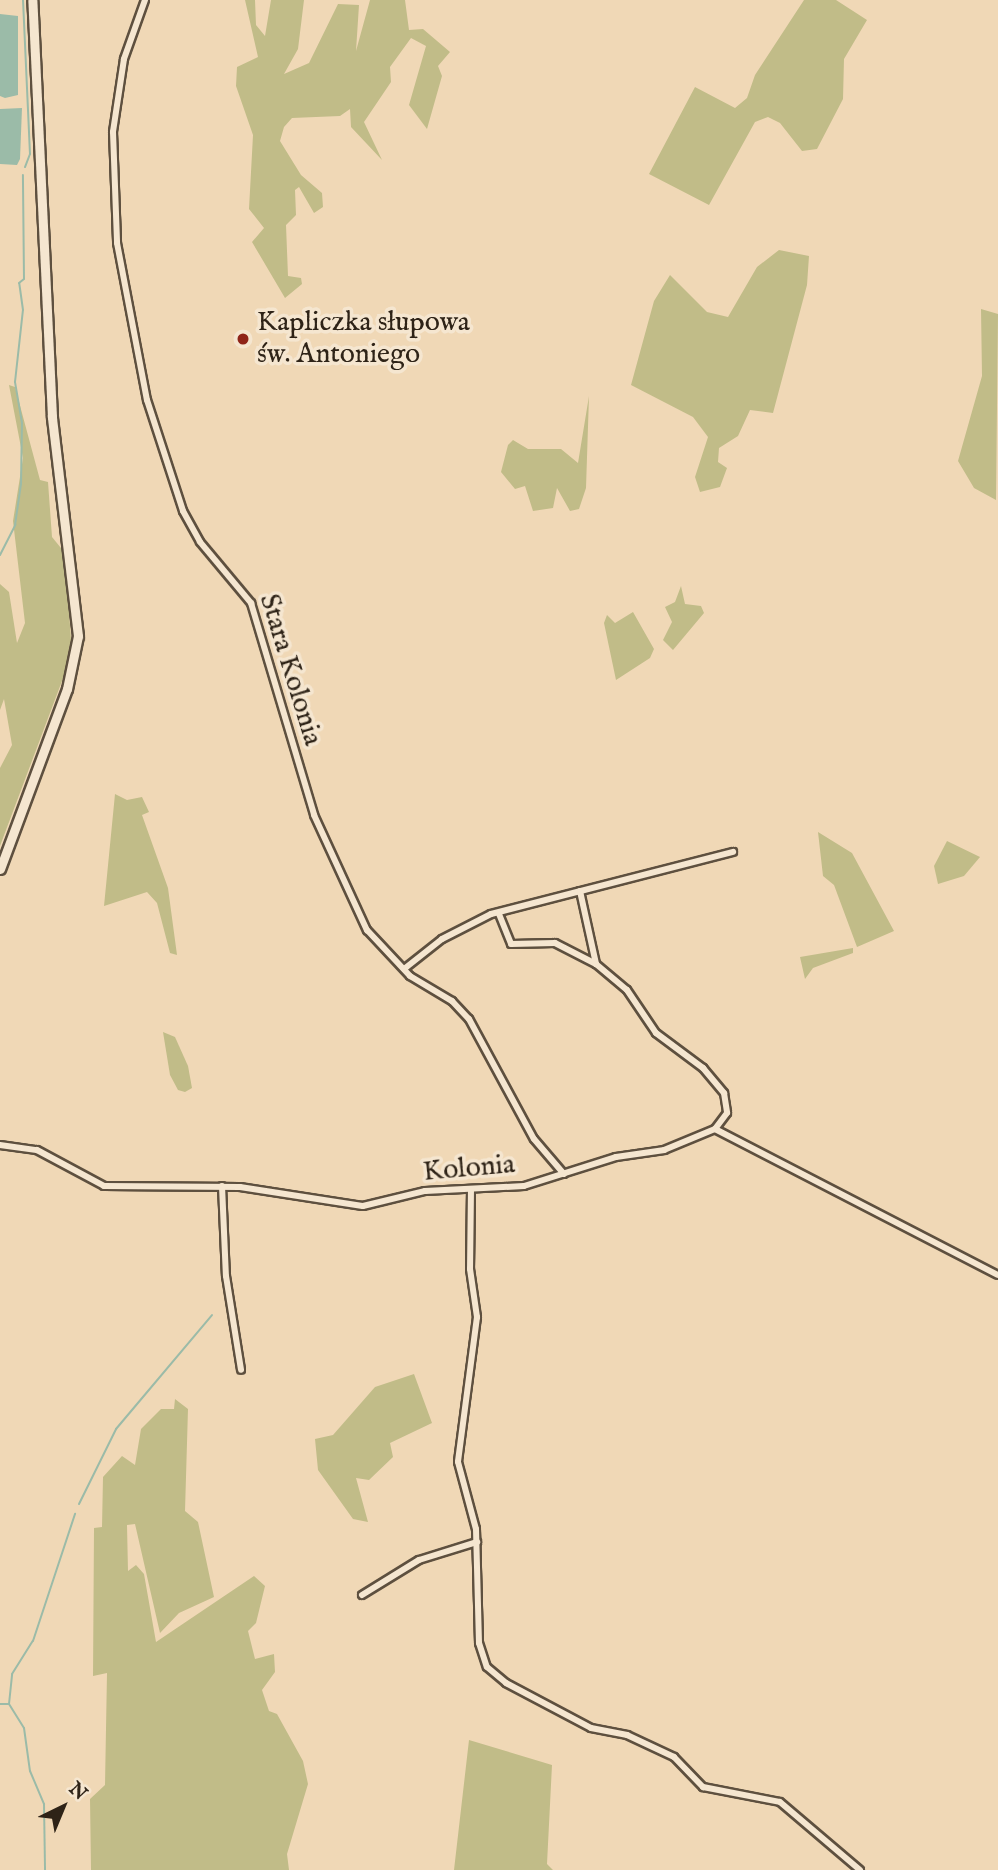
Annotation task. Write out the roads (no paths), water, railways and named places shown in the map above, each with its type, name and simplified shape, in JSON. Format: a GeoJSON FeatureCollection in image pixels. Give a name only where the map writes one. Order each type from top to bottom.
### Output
{"type":"FeatureCollection","features":[{"type":"Feature","properties":{"kind":"main road"},"geometry":{"type":"LineString","coordinates":[[0,869],[67,689],[78,636],[52,417],[32,0]]}},
{"type":"Feature","properties":{"kind":"street","name":"Stara Kolonia"},"geometry":{"type":"LineString","coordinates":[[145,0],[124,59],[113,132],[124,288],[147,400],[183,511],[200,542],[251,603],[298,767],[338,875],[373,938],[404,969],[469,1019],[534,1139],[564,1174]]}},
{"type":"Feature","properties":{"kind":"street"},"geometry":{"type":"LineString","coordinates":[[404,969],[442,939],[499,914],[733,852]]}},
{"type":"Feature","properties":{"kind":"street"},"geometry":{"type":"LineString","coordinates":[[580,891],[596,964]]}},
{"type":"Feature","properties":{"kind":"street"},"geometry":{"type":"LineString","coordinates":[[499,914],[511,944],[555,943],[596,964],[627,990],[656,1033],[718,1083],[727,1113],[715,1129],[998,1275]]}},
{"type":"Feature","properties":{"kind":"street","name":"Kolonia"},"geometry":{"type":"LineString","coordinates":[[0,1145],[37,1150],[104,1186],[222,1186],[363,1206],[425,1191],[524,1186],[664,1150],[715,1129]]}},
{"type":"Feature","properties":{"kind":"street"},"geometry":{"type":"LineString","coordinates":[[222,1186],[226,1276],[241,1370]]}},
{"type":"Feature","properties":{"kind":"street"},"geometry":{"type":"LineString","coordinates":[[471,1189],[470,1269],[477,1317],[458,1462],[477,1542],[479,1643],[494,1676],[591,1728],[627,1735],[674,1757],[703,1787],[780,1802],[860,1870]]}},
{"type":"Feature","properties":{"kind":"street"},"geometry":{"type":"LineString","coordinates":[[362,1595],[419,1560],[477,1542]]}},
{"type":"Feature","properties":{"kind":"waterway"},"geometry":{"type":"LineString","coordinates":[[23,0],[30,154],[25,167]]}},
{"type":"Feature","properties":{"kind":"waterway"},"geometry":{"type":"LineString","coordinates":[[0,555],[15,525],[21,484],[22,423],[15,382],[23,310],[19,283],[24,279],[23,175]]}},
{"type":"Feature","properties":{"kind":"waterway"},"geometry":{"type":"LineString","coordinates":[[79,1504],[116,1429],[212,1315]]}},
{"type":"Feature","properties":{"kind":"waterway"},"geometry":{"type":"LineString","coordinates":[[9,1704],[12,1674],[33,1641],[75,1514]]}},
{"type":"Feature","properties":{"kind":"waterway"},"geometry":{"type":"LineString","coordinates":[[0,1704],[9,1704],[24,1728],[30,1771],[44,1804],[45,1870]]}},
{"type":"Feature","properties":{"kind":"place","name":"Kapliczka słupowa św. Antoniego"},"geometry":{"type":"Point","coordinates":[243,339]}}]}
